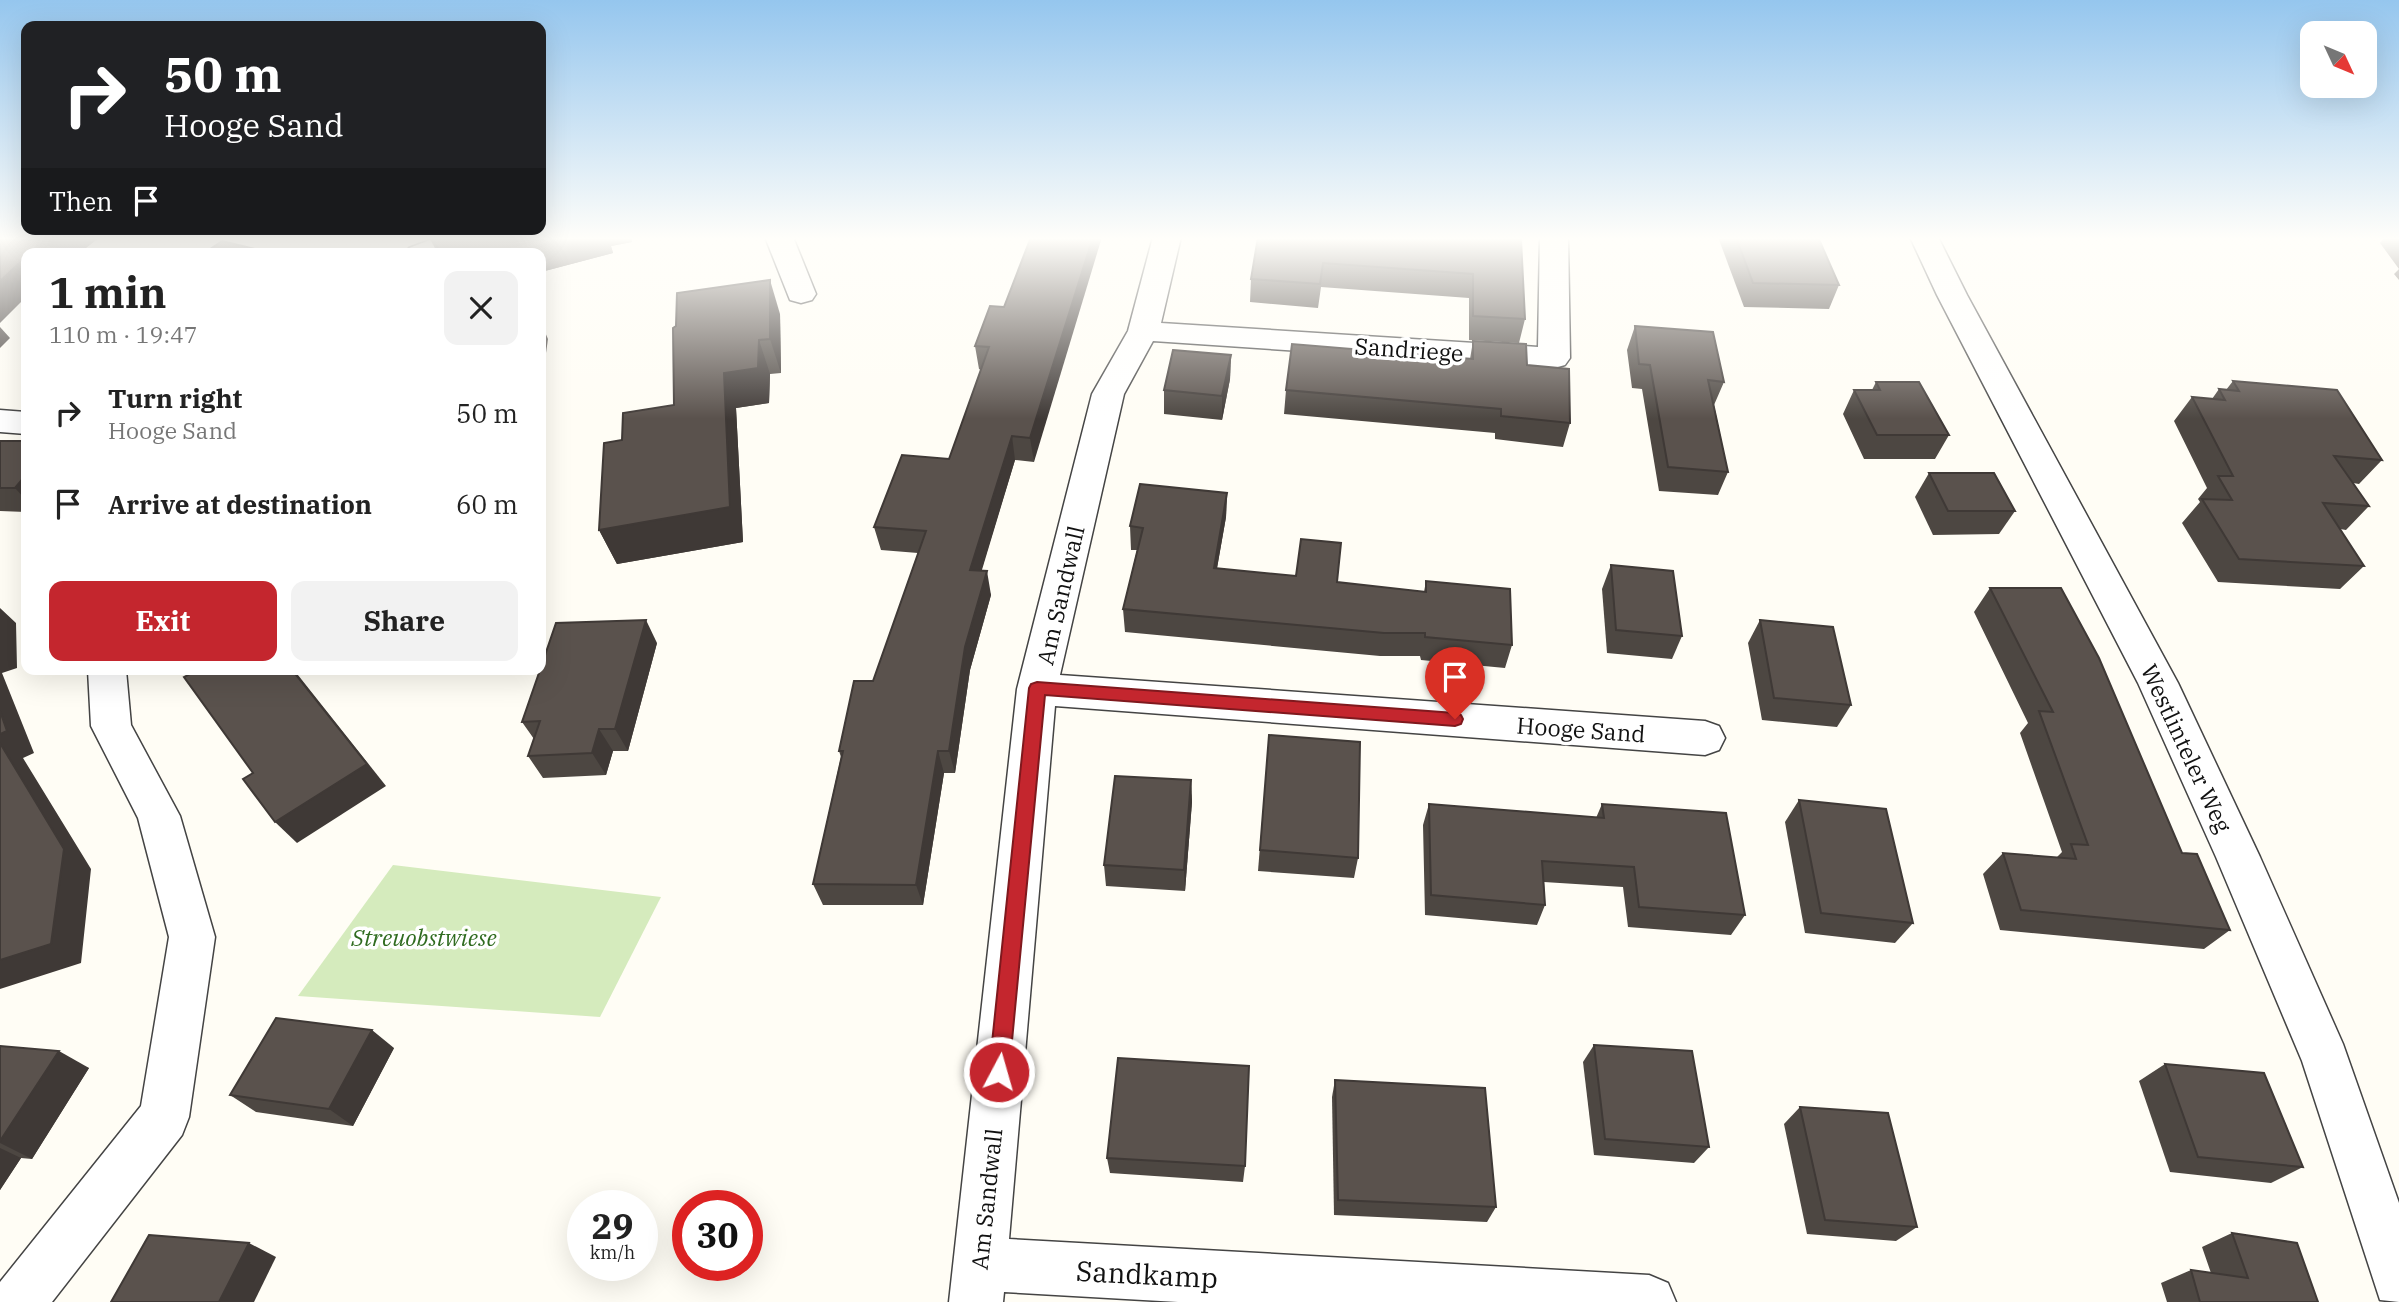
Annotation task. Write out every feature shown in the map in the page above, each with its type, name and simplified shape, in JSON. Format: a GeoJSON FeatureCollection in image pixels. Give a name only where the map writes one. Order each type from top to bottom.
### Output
{"type":"FeatureCollection","features":[{"type":"Feature","properties":{"kind":"street","name":"Am Sandwall"},"geometry":{"type":"LineString","coordinates":[[978,1283],[1037,688],[1108,394],[1143,331],[1151,298]]}},
{"type":"Feature","properties":{"kind":"street","name":"Sandriege"},"geometry":{"type":"LineString","coordinates":[[1143,331],[1554,358],[1554,298]]}},
{"type":"Feature","properties":{"kind":"street","name":"Westlinteler Weg"},"geometry":{"type":"LineString","coordinates":[[1953,298],[2158,682],[2238,857],[2326,1061],[2399,1281]]}},
{"type":"Feature","properties":{"kind":"street"},"geometry":{"type":"LineString","coordinates":[[0,421],[21,423]]}},
{"type":"Feature","properties":{"kind":"street"},"geometry":{"type":"LineString","coordinates":[[18,1302],[164,1117],[192,937],[159,816],[111,726],[107,675]]}},
{"type":"Feature","properties":{"kind":"street","name":"Hooge Sand"},"geometry":{"type":"LineString","coordinates":[[1037,688],[1705,738]]}},
{"type":"Feature","properties":{"kind":"street","name":"Sandkamp"},"geometry":{"type":"LineString","coordinates":[[978,1283],[1649,1302]]}},
{"type":"Feature","properties":{"kind":"green space","name":"Streuobstwiese"},"geometry":{"type":"Polygon","coordinates":[[[393,865],[661,897],[600,1017],[298,996],[393,865]]]}},
{"type":"Feature","properties":{"kind":"building"},"geometry":{"type":"Polygon","coordinates":[[[677,298],[770,298],[770,339],[759,340],[758,368],[724,373],[730,507],[599,530],[604,443],[622,440],[623,413],[674,405],[673,328],[676,326],[677,298]]]}},
{"type":"Feature","properties":{"kind":"building"},"geometry":{"type":"Polygon","coordinates":[[[1008,298],[1074,298],[1030,438],[1012,436],[970,570],[987,571],[965,647],[949,751],[938,751],[916,885],[813,884],[843,751],[839,751],[854,681],[873,681],[926,531],[874,527],[902,455],[949,459],[989,347],[975,346],[990,306],[1004,307],[1008,298]]]}},
{"type":"Feature","properties":{"kind":"building"},"geometry":{"type":"Polygon","coordinates":[[[1473,298],[1524,298],[1525,319],[1473,316],[1473,298]]]}},
{"type":"Feature","properties":{"kind":"building"},"geometry":{"type":"Polygon","coordinates":[[[1635,326],[1713,332],[1724,382],[1708,380],[1728,472],[1668,467],[1650,365],[1639,364],[1635,326]]]}},
{"type":"Feature","properties":{"kind":"building"},"geometry":{"type":"Polygon","coordinates":[[[1473,341],[1526,344],[1527,365],[1569,369],[1570,423],[1501,416],[1501,409],[1286,390],[1292,344],[1473,359],[1473,341]]]}},
{"type":"Feature","properties":{"kind":"building"},"geometry":{"type":"Polygon","coordinates":[[[1173,350],[1231,355],[1222,396],[1164,390],[1173,350]]]}},
{"type":"Feature","properties":{"kind":"building"},"geometry":{"type":"Polygon","coordinates":[[[2233,381],[2337,390],[2382,460],[2334,456],[2369,506],[2323,503],[2364,566],[2239,559],[2202,499],[2232,500],[2218,476],[2233,476],[2192,397],[2225,400],[2219,389],[2239,391],[2233,381]]]}},
{"type":"Feature","properties":{"kind":"building"},"geometry":{"type":"Polygon","coordinates":[[[1876,382],[1919,382],[1949,435],[1877,435],[1854,390],[1880,390],[1876,382]]]}},
{"type":"Feature","properties":{"kind":"building"},"geometry":{"type":"Polygon","coordinates":[[[0,441],[21,441],[21,481],[15,488],[0,488],[0,441]]]}},
{"type":"Feature","properties":{"kind":"building"},"geometry":{"type":"Polygon","coordinates":[[[1929,473],[1994,473],[2015,511],[1948,511],[1929,473]]]}},
{"type":"Feature","properties":{"kind":"building"},"geometry":{"type":"Polygon","coordinates":[[[1140,484],[1227,493],[1214,568],[1296,576],[1301,539],[1341,543],[1337,582],[1426,592],[1426,581],[1510,589],[1512,645],[1425,637],[1425,633],[1384,633],[1123,609],[1143,528],[1130,526],[1140,484]]]}},
{"type":"Feature","properties":{"kind":"building"},"geometry":{"type":"Polygon","coordinates":[[[1611,565],[1673,571],[1682,636],[1616,630],[1611,565]]]}},
{"type":"Feature","properties":{"kind":"building"},"geometry":{"type":"Polygon","coordinates":[[[1990,588],[2061,588],[2099,658],[2182,853],[2197,854],[2230,930],[2021,910],[2003,853],[2076,859],[2071,844],[2088,845],[2039,711],[2053,712],[1990,588]]]}},
{"type":"Feature","properties":{"kind":"building"},"geometry":{"type":"Polygon","coordinates":[[[646,620],[615,729],[599,729],[592,753],[528,756],[540,721],[522,722],[538,675],[546,675],[546,652],[556,623],[646,620]]]}},
{"type":"Feature","properties":{"kind":"building"},"geometry":{"type":"Polygon","coordinates":[[[1760,620],[1833,627],[1851,705],[1774,698],[1760,620]]]}},
{"type":"Feature","properties":{"kind":"building"},"geometry":{"type":"Polygon","coordinates":[[[296,675],[367,764],[275,822],[243,779],[253,773],[184,677],[296,675]]]}},
{"type":"Feature","properties":{"kind":"building"},"geometry":{"type":"Polygon","coordinates":[[[0,711],[7,731],[0,734],[0,711]]]}},
{"type":"Feature","properties":{"kind":"building"},"geometry":{"type":"Polygon","coordinates":[[[1269,735],[1360,742],[1358,858],[1260,850],[1269,735]]]}},
{"type":"Feature","properties":{"kind":"building"},"geometry":{"type":"Polygon","coordinates":[[[0,743],[64,849],[51,944],[0,960],[0,743]]]}},
{"type":"Feature","properties":{"kind":"building"},"geometry":{"type":"Polygon","coordinates":[[[1115,776],[1191,780],[1184,870],[1104,865],[1115,776]]]}},
{"type":"Feature","properties":{"kind":"building"},"geometry":{"type":"Polygon","coordinates":[[[1799,800],[1886,809],[1913,923],[1821,913],[1799,800]]]}},
{"type":"Feature","properties":{"kind":"building"},"geometry":{"type":"Polygon","coordinates":[[[1429,804],[1604,818],[1602,804],[1726,813],[1745,915],[1639,907],[1634,867],[1542,861],[1545,905],[1431,895],[1429,804]]]}},
{"type":"Feature","properties":{"kind":"building"},"geometry":{"type":"Polygon","coordinates":[[[276,1018],[372,1030],[329,1109],[230,1095],[276,1018]]]}},
{"type":"Feature","properties":{"kind":"building"},"geometry":{"type":"Polygon","coordinates":[[[1594,1045],[1692,1051],[1709,1147],[1605,1139],[1594,1045]]]}},
{"type":"Feature","properties":{"kind":"building"},"geometry":{"type":"Polygon","coordinates":[[[0,1046],[59,1051],[0,1141],[0,1046]]]}},
{"type":"Feature","properties":{"kind":"building"},"geometry":{"type":"Polygon","coordinates":[[[1118,1058],[1249,1066],[1245,1166],[1107,1158],[1118,1058]]]}},
{"type":"Feature","properties":{"kind":"building"},"geometry":{"type":"Polygon","coordinates":[[[2165,1064],[2264,1073],[2303,1167],[2198,1157],[2165,1064]]]}},
{"type":"Feature","properties":{"kind":"building"},"geometry":{"type":"Polygon","coordinates":[[[1335,1080],[1485,1088],[1496,1207],[1338,1200],[1335,1080]]]}},
{"type":"Feature","properties":{"kind":"building"},"geometry":{"type":"Polygon","coordinates":[[[1800,1107],[1888,1113],[1917,1227],[1825,1220],[1800,1107]]]}},
{"type":"Feature","properties":{"kind":"building"},"geometry":{"type":"Polygon","coordinates":[[[2232,1233],[2297,1243],[2318,1302],[2200,1302],[2191,1270],[2248,1278],[2232,1233]]]}},
{"type":"Feature","properties":{"kind":"building"},"geometry":{"type":"Polygon","coordinates":[[[149,1235],[249,1243],[219,1302],[111,1302],[149,1235]]]}},
{"type":"Feature","properties":{"kind":"route"},"geometry":{"type":"LineString","coordinates":[[999,1072],[1037,688],[1455,719]]}}]}
